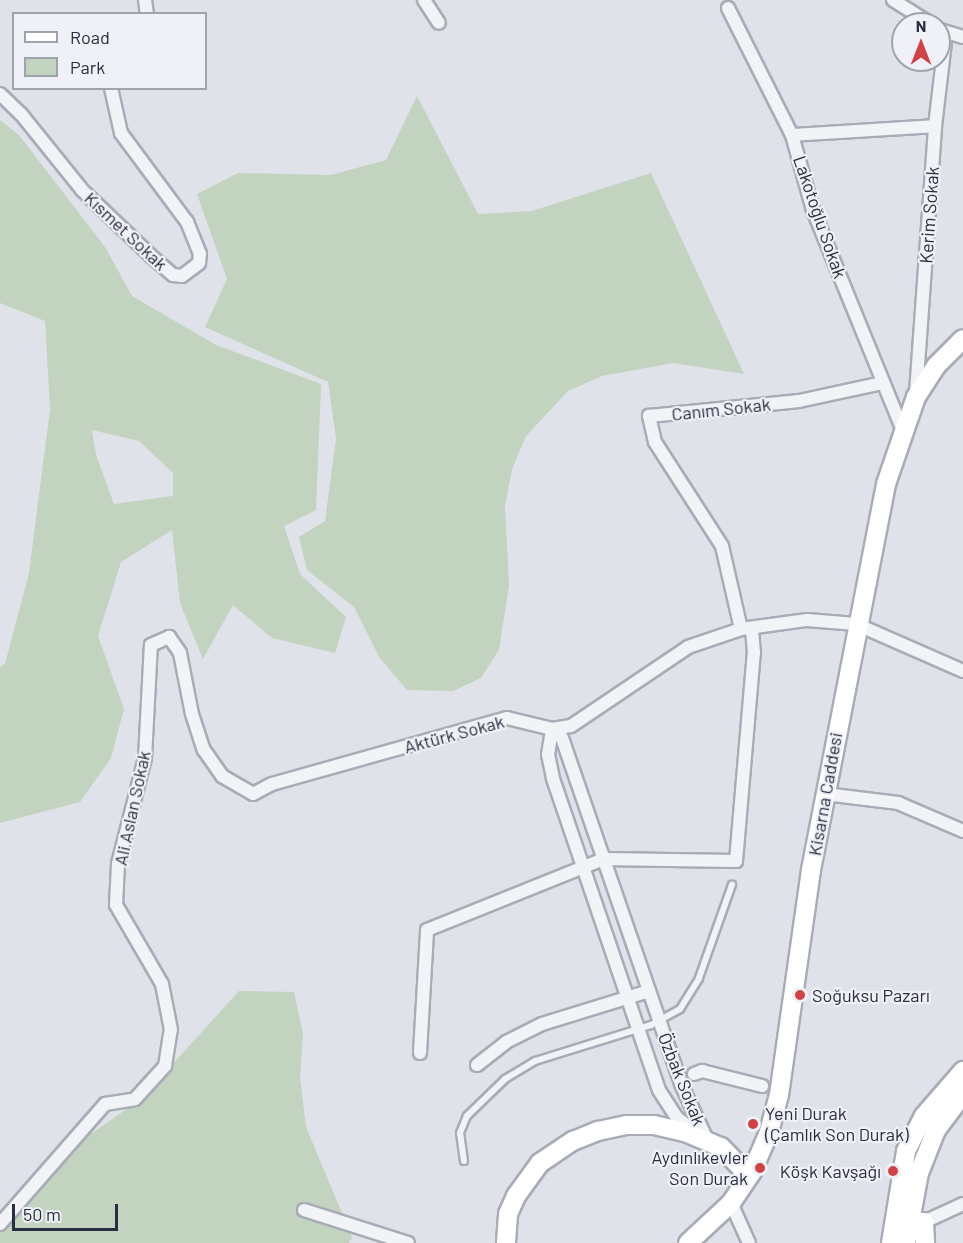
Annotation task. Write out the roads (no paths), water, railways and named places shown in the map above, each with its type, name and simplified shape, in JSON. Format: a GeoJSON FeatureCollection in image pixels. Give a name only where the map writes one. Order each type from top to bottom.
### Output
{"type":"FeatureCollection","features":[{"type":"Feature","properties":{"kind":"street"},"geometry":{"type":"LineString","coordinates":[[424,0],[439,23]]}},
{"type":"Feature","properties":{"kind":"street"},"geometry":{"type":"LineString","coordinates":[[893,0],[912,12]]}},
{"type":"Feature","properties":{"kind":"street","name":"Lakotoğlu Sokak"},"geometry":{"type":"LineString","coordinates":[[728,8],[792,135],[813,210],[903,430]]}},
{"type":"Feature","properties":{"kind":"street","name":"Kerim Sokak"},"geometry":{"type":"LineString","coordinates":[[916,397],[939,72]]}},
{"type":"Feature","properties":{"kind":"street","name":"Kısmet Sokak"},"geometry":{"type":"LineString","coordinates":[[0,94],[21,114],[82,190],[173,275],[182,276],[199,263],[200,254],[187,222],[120,133],[111,90]]}},
{"type":"Feature","properties":{"kind":"street"},"geometry":{"type":"LineString","coordinates":[[792,135],[935,126]]}},
{"type":"Feature","properties":{"kind":"street","name":"Kisarna Caddesi"},"geometry":{"type":"LineString","coordinates":[[688,1243],[731,1203],[749,1176],[769,1132],[779,1095],[825,794],[856,624],[886,484],[916,397],[936,366],[963,339]]}},
{"type":"Feature","properties":{"kind":"street","name":"Canım Sokak"},"geometry":{"type":"LineString","coordinates":[[747,629],[722,546],[655,442],[649,417],[799,401],[883,383]]}},
{"type":"Feature","properties":{"kind":"street"},"geometry":{"type":"LineString","coordinates":[[552,729],[571,726],[688,647],[747,629],[807,620],[856,624],[963,671]]}},
{"type":"Feature","properties":{"kind":"street"},"geometry":{"type":"LineString","coordinates":[[420,1053],[427,930],[604,860],[736,861],[754,653],[747,629]]}},
{"type":"Feature","properties":{"kind":"street","name":"Aktürk Sokak"},"geometry":{"type":"LineString","coordinates":[[169,637],[180,653],[192,714],[204,750],[222,776],[253,794],[272,784],[507,718],[552,729]]}},
{"type":"Feature","properties":{"kind":"street","name":"Ali Aslan Sokak"},"geometry":{"type":"LineString","coordinates":[[0,1224],[105,1104],[135,1099],[165,1066],[171,1030],[162,984],[116,905],[118,864],[144,758],[151,645],[169,637]]}},
{"type":"Feature","properties":{"kind":"street","name":"Özbak Sokak"},"geometry":{"type":"LineString","coordinates":[[552,729],[562,738],[681,1084],[708,1142]]}},
{"type":"Feature","properties":{"kind":"street","name":"Özbak Sokak"},"geometry":{"type":"LineString","coordinates":[[552,729],[548,755],[638,1029],[670,1110],[708,1142]]}},
{"type":"Feature","properties":{"kind":"street"},"geometry":{"type":"LineString","coordinates":[[825,794],[898,804],[963,831]]}},
{"type":"Feature","properties":{"kind":"street"},"geometry":{"type":"LineString","coordinates":[[477,1065],[506,1042],[542,1024],[649,991]]}},
{"type":"Feature","properties":{"kind":"street"},"geometry":{"type":"LineString","coordinates":[[694,1074],[702,1071],[762,1086]]}},
{"type":"Feature","properties":{"kind":"street"},"geometry":{"type":"LineString","coordinates":[[906,1243],[908,1222],[906,1151],[924,1116],[963,1071]]}},
{"type":"Feature","properties":{"kind":"street"},"geometry":{"type":"LineString","coordinates":[[891,1243],[908,1222],[920,1173],[936,1130],[963,1094]]}},
{"type":"Feature","properties":{"kind":"street"},"geometry":{"type":"LineString","coordinates":[[506,1243],[508,1214],[521,1188],[540,1163],[573,1141],[626,1125],[654,1125],[708,1142],[732,1156],[749,1176]]}},
{"type":"Feature","properties":{"kind":"street"},"geometry":{"type":"LineString","coordinates":[[731,1203],[749,1243]]}},
{"type":"Feature","properties":{"kind":"street"},"geometry":{"type":"LineString","coordinates":[[908,1222],[963,1204]]}},
{"type":"Feature","properties":{"kind":"street"},"geometry":{"type":"LineString","coordinates":[[304,1210],[408,1243]]}},
{"type":"Feature","properties":{"kind":"street"},"geometry":{"type":"LineString","coordinates":[[908,1222],[925,1243]]}},
{"type":"Feature","properties":{"kind":"lane"},"geometry":{"type":"LineString","coordinates":[[464,1161],[460,1133],[467,1116],[505,1078],[535,1061],[638,1029],[660,1021],[680,1009],[699,978],[732,885]]}},
{"type":"Feature","properties":{"kind":"place","name":"Soğuksu Pazarı"},"geometry":{"type":"Point","coordinates":[800,995]}},
{"type":"Feature","properties":{"kind":"place","name":"Yeni Durak (Çamlık Son Durak)"},"geometry":{"type":"Point","coordinates":[753,1124]}},
{"type":"Feature","properties":{"kind":"place","name":"Aydınlıkevler Son Durak"},"geometry":{"type":"Point","coordinates":[760,1168]}},
{"type":"Feature","properties":{"kind":"place","name":"Köşk Kavşağı"},"geometry":{"type":"Point","coordinates":[893,1171]}}]}
